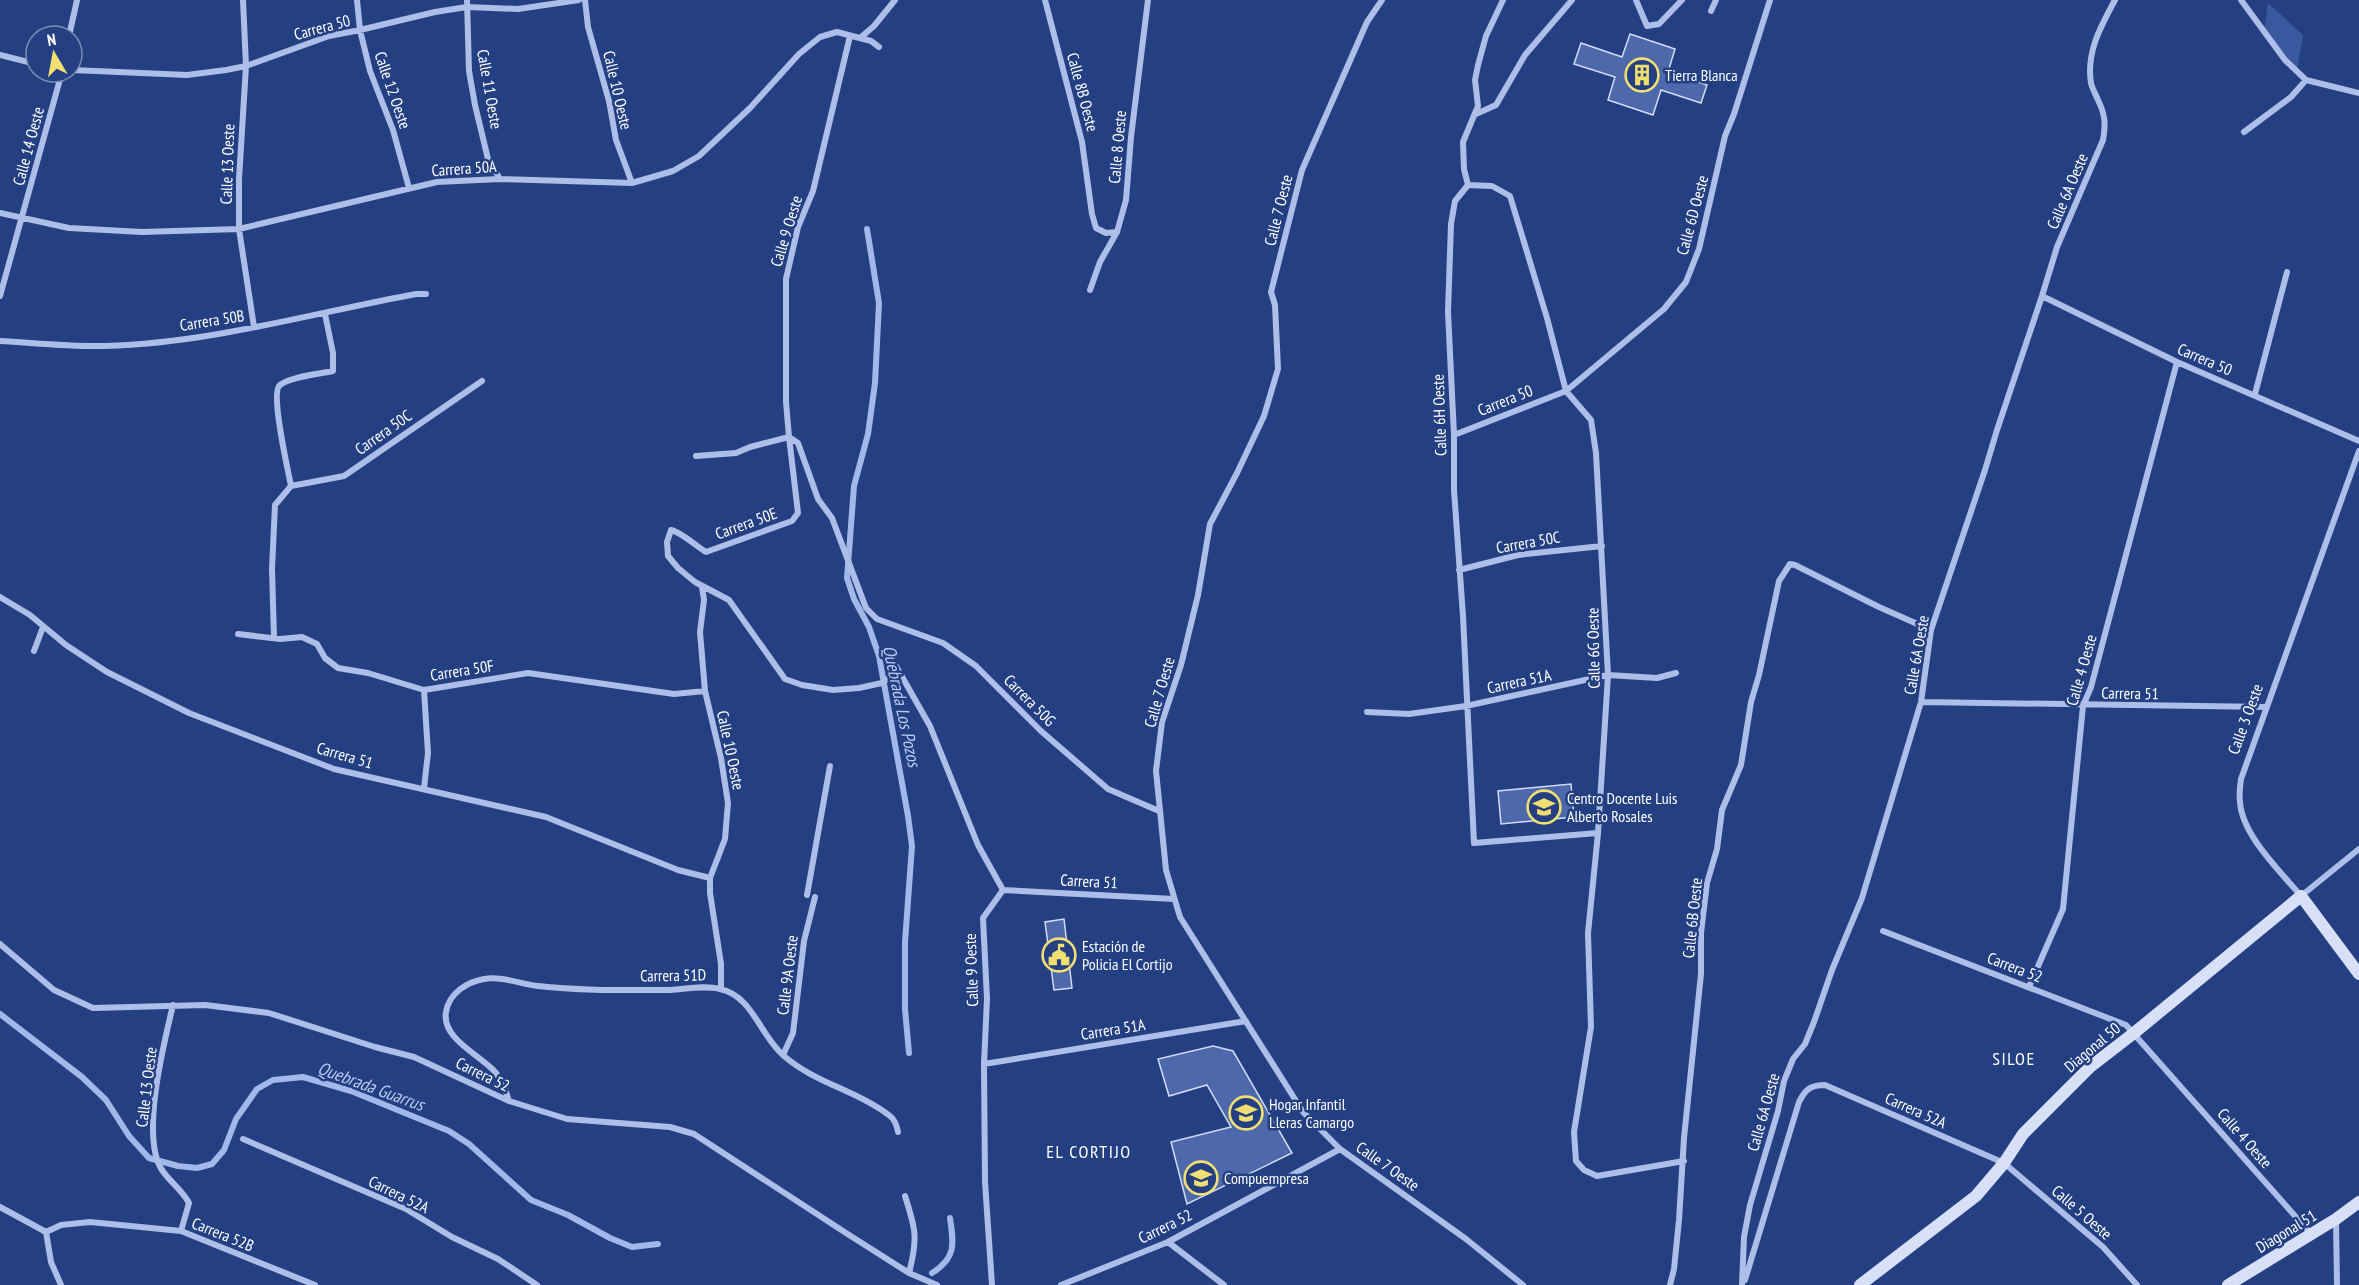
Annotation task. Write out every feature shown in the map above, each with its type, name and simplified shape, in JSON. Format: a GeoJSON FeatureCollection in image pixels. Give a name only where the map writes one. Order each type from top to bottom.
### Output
{"type":"FeatureCollection","features":[{"type":"Feature","properties":{"kind":"street"},"geometry":{"type":"LineString","coordinates":[[72,24],[77,0]]}},
{"type":"Feature","properties":{"kind":"street","name":"Calle 13 Oeste"},"geometry":{"type":"LineString","coordinates":[[243,0],[246,66],[238,230],[254,327]]}},
{"type":"Feature","properties":{"kind":"street","name":"Calle 12 Oeste"},"geometry":{"type":"LineString","coordinates":[[357,0],[360,30],[370,71],[393,130],[409,188]]}},
{"type":"Feature","properties":{"kind":"street","name":"Carrera 50"},"geometry":{"type":"LineString","coordinates":[[84,71],[187,75],[246,66],[320,38],[467,4],[518,9],[579,0]]}},
{"type":"Feature","properties":{"kind":"street","name":"Calle 10 Oeste"},"geometry":{"type":"LineString","coordinates":[[585,0],[588,27],[609,101],[616,140],[632,183]]}},
{"type":"Feature","properties":{"kind":"street"},"geometry":{"type":"LineString","coordinates":[[860,38],[874,26],[895,0]]}},
{"type":"Feature","properties":{"kind":"street","name":"Calle 8B Oeste"},"geometry":{"type":"LineString","coordinates":[[1045,0],[1082,142],[1096,228],[1106,233],[1117,232]]}},
{"type":"Feature","properties":{"kind":"street","name":"Calle 8 Oeste"},"geometry":{"type":"LineString","coordinates":[[1090,290],[1100,262],[1117,232],[1126,200],[1133,114],[1148,0]]}},
{"type":"Feature","properties":{"kind":"street","name":"Calle 7 Oeste"},"geometry":{"type":"LineString","coordinates":[[1382,0],[1367,22],[1302,170],[1271,292],[1275,305],[1278,369],[1264,416],[1210,524],[1198,595],[1184,653],[1162,722],[1156,771],[1159,811],[1166,870],[1180,917],[1303,1112],[1340,1149],[1466,1239],[1523,1285]]}},
{"type":"Feature","properties":{"kind":"street"},"geometry":{"type":"LineString","coordinates":[[1468,185],[1464,169],[1463,142],[1478,105],[1475,80],[1486,36],[1503,0]]}},
{"type":"Feature","properties":{"kind":"street"},"geometry":{"type":"LineString","coordinates":[[1476,114],[1496,105],[1525,55],[1572,0]]}},
{"type":"Feature","properties":{"kind":"street"},"geometry":{"type":"LineString","coordinates":[[1636,0],[1647,26],[1659,24],[1682,0]]}},
{"type":"Feature","properties":{"kind":"street"},"geometry":{"type":"LineString","coordinates":[[1711,11],[1716,0]]}},
{"type":"Feature","properties":{"kind":"street","name":"Calle 6D Oeste"},"geometry":{"type":"LineString","coordinates":[[1566,391],[1664,309],[1686,282],[1700,249],[1725,136],[1770,0]]}},
{"type":"Feature","properties":{"kind":"street","name":"Calle 6A Oeste"},"geometry":{"type":"LineString","coordinates":[[1743,1285],[1744,1236],[1750,1205],[1778,1111],[1784,1081],[1793,1059],[1805,1044],[1862,898],[1921,702],[1931,630],[2057,248],[2103,140],[2106,124],[2103,109],[2091,84],[2092,51],[2097,33],[2115,0]]}},
{"type":"Feature","properties":{"kind":"street"},"geometry":{"type":"LineString","coordinates":[[2241,0],[2285,60],[2306,80],[2359,93]]}},
{"type":"Feature","properties":{"kind":"street","name":"Calle 11 Oeste"},"geometry":{"type":"LineString","coordinates":[[467,4],[469,71],[475,105],[488,159],[500,179]]}},
{"type":"Feature","properties":{"kind":"street","name":"Carrera 50A"},"geometry":{"type":"LineString","coordinates":[[0,213],[79,229],[142,232],[238,230],[437,182],[500,179],[632,183],[673,171],[699,156],[750,108],[799,54],[820,37],[837,32],[871,40],[879,46]]}},
{"type":"Feature","properties":{"kind":"street","name":"Calle 9 Oeste"},"geometry":{"type":"LineString","coordinates":[[798,513],[786,391],[786,279],[798,227],[813,191],[850,36]]}},
{"type":"Feature","properties":{"kind":"street"},"geometry":{"type":"LineString","coordinates":[[0,55],[24,61]]}},
{"type":"Feature","properties":{"kind":"street"},"geometry":{"type":"LineString","coordinates":[[2244,132],[2291,97],[2306,80]]}},
{"type":"Feature","properties":{"kind":"street","name":"Calle 14 Oeste"},"geometry":{"type":"LineString","coordinates":[[0,296],[59,84]]}},
{"type":"Feature","properties":{"kind":"street","name":"Calle 6G Oeste"},"geometry":{"type":"LineString","coordinates":[[1468,185],[1492,186],[1510,196],[1547,318],[1566,391],[1591,420],[1602,546],[1608,675],[1598,833],[1588,933],[1591,1027],[1574,1132],[1576,1161],[1584,1170],[1597,1176],[1684,1161]]}},
{"type":"Feature","properties":{"kind":"street","name":"Calle 6H Oeste"},"geometry":{"type":"LineString","coordinates":[[1468,185],[1455,201],[1451,224],[1448,312],[1454,435],[1454,490],[1463,616],[1474,843],[1598,833]]}},
{"type":"Feature","properties":{"kind":"street"},"geometry":{"type":"LineString","coordinates":[[2255,394],[2287,272]]}},
{"type":"Feature","properties":{"kind":"street","name":"Carrera 50B"},"geometry":{"type":"LineString","coordinates":[[0,341],[104,346],[177,340],[325,314],[381,300],[426,294]]}},
{"type":"Feature","properties":{"kind":"street","name":"Carrera 50"},"geometry":{"type":"LineString","coordinates":[[2042,296],[2177,362],[2359,441]]}},
{"type":"Feature","properties":{"kind":"street"},"geometry":{"type":"LineString","coordinates":[[274,638],[272,569],[275,505],[291,486],[279,426],[276,392],[280,385],[288,380],[333,371],[333,353],[325,314]]}},
{"type":"Feature","properties":{"kind":"street","name":"Calle 4 Oeste"},"geometry":{"type":"LineString","coordinates":[[2030,987],[2063,909],[2083,706],[2098,664],[2177,362]]}},
{"type":"Feature","properties":{"kind":"street","name":"Carrera 50C"},"geometry":{"type":"LineString","coordinates":[[291,486],[344,476],[482,381]]}},
{"type":"Feature","properties":{"kind":"street","name":"Carrera 50"},"geometry":{"type":"LineString","coordinates":[[1454,435],[1566,391]]}},
{"type":"Feature","properties":{"kind":"street"},"geometry":{"type":"LineString","coordinates":[[696,456],[736,453],[789,437]]}},
{"type":"Feature","properties":{"kind":"street","name":"Calle 9 Oeste"},"geometry":{"type":"LineString","coordinates":[[789,437],[798,443],[818,499],[832,518],[866,608],[877,619]]}},
{"type":"Feature","properties":{"kind":"street","name":"Calle 3 Oeste"},"geometry":{"type":"LineString","coordinates":[[2359,451],[2241,778],[2240,804],[2247,827],[2259,846],[2301,896],[2359,974]]}},
{"type":"Feature","properties":{"kind":"street","name":"Carrera 50E"},"geometry":{"type":"LineString","coordinates":[[702,587],[678,568],[668,556],[667,543],[671,530],[677,531],[689,543],[706,552],[792,521],[798,513]]}},
{"type":"Feature","properties":{"kind":"street","name":"Carrera 50C"},"geometry":{"type":"LineString","coordinates":[[1459,570],[1518,555],[1602,546]]}},
{"type":"Feature","properties":{"kind":"street","name":"Calle 6B Oeste"},"geometry":{"type":"LineString","coordinates":[[1670,1285],[1674,1269],[1684,1161],[1707,883],[1717,849],[1722,810],[1741,765],[1751,702],[1779,581],[1790,564],[1795,565],[1931,630]]}},
{"type":"Feature","properties":{"kind":"street"},"geometry":{"type":"LineString","coordinates":[[702,587],[729,600],[785,679],[802,685],[833,690],[859,688],[882,683],[898,670]]}},
{"type":"Feature","properties":{"kind":"street","name":"Calle 10 Oeste"},"geometry":{"type":"LineString","coordinates":[[702,587],[704,600],[700,632],[705,692],[721,758],[728,803],[725,839],[710,878],[710,894],[721,964],[721,989]]}},
{"type":"Feature","properties":{"kind":"street","name":"Carrera 51"},"geometry":{"type":"LineString","coordinates":[[0,597],[30,615],[66,645],[107,672],[174,706],[334,769],[546,818],[678,870],[710,878]]}},
{"type":"Feature","properties":{"kind":"street","name":"Carrera 50G"},"geometry":{"type":"LineString","coordinates":[[877,619],[944,643],[976,666],[1041,731],[1108,789],[1159,811]]}},
{"type":"Feature","properties":{"kind":"street"},"geometry":{"type":"LineString","coordinates":[[34,651],[43,627]]}},
{"type":"Feature","properties":{"kind":"street","name":"Carrera 50F"},"geometry":{"type":"LineString","coordinates":[[238,634],[274,638],[302,637],[317,644],[325,658],[338,668],[368,673],[424,690],[528,673],[674,694],[705,692]]}},
{"type":"Feature","properties":{"kind":"street"},"geometry":{"type":"LineString","coordinates":[[888,652],[930,726],[978,845],[1003,890]]}},
{"type":"Feature","properties":{"kind":"street","name":"Carrera 51A"},"geometry":{"type":"LineString","coordinates":[[1367,712],[1408,714],[1466,706],[1608,675],[1657,678],[1676,673]]}},
{"type":"Feature","properties":{"kind":"street"},"geometry":{"type":"LineString","coordinates":[[424,690],[428,753],[424,789]]}},
{"type":"Feature","properties":{"kind":"street","name":"Carrera 51"},"geometry":{"type":"LineString","coordinates":[[1921,702],[2267,707]]}},
{"type":"Feature","properties":{"kind":"street","name":"Calle 9A Oeste"},"geometry":{"type":"LineString","coordinates":[[783,1055],[793,1033],[830,766]]}},
{"type":"Feature","properties":{"kind":"street","name":"Diagonal 50"},"geometry":{"type":"LineString","coordinates":[[1860,1285],[1976,1196],[2004,1163],[2023,1134],[2090,1067],[2359,849]]}},
{"type":"Feature","properties":{"kind":"street","name":"Calle 9 Oeste"},"geometry":{"type":"LineString","coordinates":[[992,1285],[985,1182],[984,1064],[987,999],[983,918],[1003,890]]}},
{"type":"Feature","properties":{"kind":"street","name":"Carrera 51"},"geometry":{"type":"LineString","coordinates":[[1003,890],[1174,899]]}},
{"type":"Feature","properties":{"kind":"street","name":"Carrera 52"},"geometry":{"type":"LineString","coordinates":[[1882,931],[2111,1017],[2126,1025],[2134,1033]]}},
{"type":"Feature","properties":{"kind":"street","name":"Carrera 52"},"geometry":{"type":"LineString","coordinates":[[0,944],[54,990],[93,1008],[205,1005],[269,1013],[414,1057],[509,1101],[571,1120],[670,1127],[694,1134],[909,1273],[937,1285]]}},
{"type":"Feature","properties":{"kind":"street","name":"Carrera 51D"},"geometry":{"type":"LineString","coordinates":[[509,1101],[505,1088],[495,1071],[468,1050],[448,1030],[445,1013],[453,996],[464,986],[484,979],[500,979],[538,986],[721,989],[742,999],[783,1055],[813,1075],[834,1084],[892,1118],[898,1132]]}},
{"type":"Feature","properties":{"kind":"street","name":"Calle 13 Oeste"},"geometry":{"type":"LineString","coordinates":[[173,1005],[162,1053],[155,1106],[153,1149],[162,1170],[182,1191],[189,1203],[181,1231]]}},
{"type":"Feature","properties":{"kind":"street","name":"Carrera 51A"},"geometry":{"type":"LineString","coordinates":[[984,1064],[1246,1021]]}},
{"type":"Feature","properties":{"kind":"street","name":"Calle 4 Oeste"},"geometry":{"type":"LineString","coordinates":[[2134,1033],[2311,1234]]}},
{"type":"Feature","properties":{"kind":"street","name":"Calle 6A Oeste"},"geometry":{"type":"LineString","coordinates":[[1743,1285],[1799,1102],[1806,1090],[1817,1085]]}},
{"type":"Feature","properties":{"kind":"street","name":"Carrera 52A"},"geometry":{"type":"LineString","coordinates":[[1817,1085],[1825,1085],[2004,1163]]}},
{"type":"Feature","properties":{"kind":"street","name":"Carrera 52A"},"geometry":{"type":"LineString","coordinates":[[243,1139],[406,1209],[452,1237],[498,1259],[537,1285]]}},
{"type":"Feature","properties":{"kind":"street","name":"Carrera 52"},"geometry":{"type":"LineString","coordinates":[[1061,1285],[1168,1242],[1340,1149]]}},
{"type":"Feature","properties":{"kind":"street","name":"Calle 5 Oeste"},"geometry":{"type":"LineString","coordinates":[[2004,1163],[2103,1247],[2137,1285]]}},
{"type":"Feature","properties":{"kind":"street"},"geometry":{"type":"LineString","coordinates":[[905,1196],[914,1225],[916,1246],[909,1273]]}},
{"type":"Feature","properties":{"kind":"street","name":"Diagonal 51"},"geometry":{"type":"LineString","coordinates":[[2228,1285],[2336,1219],[2359,1202]]}},
{"type":"Feature","properties":{"kind":"street"},"geometry":{"type":"LineString","coordinates":[[0,1207],[46,1232],[51,1262],[61,1285]]}},
{"type":"Feature","properties":{"kind":"street"},"geometry":{"type":"LineString","coordinates":[[2336,1219],[2337,1285]]}},
{"type":"Feature","properties":{"kind":"street","name":"Carrera 52B"},"geometry":{"type":"LineString","coordinates":[[46,1232],[61,1225],[90,1222],[181,1231],[315,1285]]}},
{"type":"Feature","properties":{"kind":"street"},"geometry":{"type":"LineString","coordinates":[[1168,1242],[1224,1285]]}},
{"type":"Feature","properties":{"kind":"shaded area"},"geometry":{"type":"Polygon","coordinates":[[[2268,3],[2303,35],[2297,71],[2264,32],[2268,3]]]}},
{"type":"Feature","properties":{"kind":"building","name":"Tierra Blanca"},"geometry":{"type":"Polygon","coordinates":[[[1630,34],[1675,49],[1668,72],[1707,85],[1701,103],[1661,90],[1653,115],[1608,100],[1615,77],[1574,64],[1581,43],[1622,57],[1630,34]]]}},
{"type":"Feature","properties":{"kind":"building"},"geometry":{"type":"Polygon","coordinates":[[[1571,784],[1574,817],[1501,824],[1498,791],[1571,784]]]}},
{"type":"Feature","properties":{"kind":"building","name":"Estación de Policia El Cortijo"},"geometry":{"type":"Polygon","coordinates":[[[1064,919],[1072,988],[1054,990],[1045,922],[1064,919]]]}},
{"type":"Feature","properties":{"kind":"building","name":"Hogar Infantil Lleras Camargo"},"geometry":{"type":"Polygon","coordinates":[[[1213,1046],[1233,1051],[1292,1153],[1187,1204],[1171,1142],[1231,1127],[1207,1085],[1169,1096],[1158,1059],[1213,1046]]]}},
{"type":"Feature","properties":{"kind":"waterway","name":"Quebrada Los Pozos"},"geometry":{"type":"LineString","coordinates":[[867,229],[879,303],[875,383],[868,434],[854,486],[847,578],[879,656],[912,846],[905,942],[905,1009],[909,1053]]}},
{"type":"Feature","properties":{"kind":"waterway","name":"Quebrada Guarrus"},"geometry":{"type":"LineString","coordinates":[[0,1014],[82,1077],[106,1100],[129,1136],[149,1158],[178,1166],[197,1168],[212,1164],[224,1150],[236,1119],[257,1089],[273,1080],[303,1077],[351,1091],[449,1131],[469,1144],[531,1200],[568,1215],[610,1238],[632,1247],[658,1244]]}},
{"type":"Feature","properties":{"kind":"waterway","name":"Quebrada Los Pozos"},"geometry":{"type":"LineString","coordinates":[[932,1273],[946,1262],[952,1250],[950,1218]]}},
{"type":"Feature","properties":{"kind":"place","name":"Tierra Blanca"},"geometry":{"type":"Point","coordinates":[1642,75]}},
{"type":"Feature","properties":{"kind":"place","name":"Centro Docente Luis Alberto Rosales"},"geometry":{"type":"Point","coordinates":[1544,807]}},
{"type":"Feature","properties":{"kind":"place","name":"Estación de Policia El Cortijo"},"geometry":{"type":"Point","coordinates":[1059,955]}},
{"type":"Feature","properties":{"kind":"place","name":"Hogar Infantil Lleras Camargo"},"geometry":{"type":"Point","coordinates":[1246,1113]}},
{"type":"Feature","properties":{"kind":"place","name":"Compuempresa"},"geometry":{"type":"Point","coordinates":[1201,1178]}},
{"type":"Feature","properties":{"kind":"district","name":"SILOE"},"geometry":{"type":"Point","coordinates":[2014,1058]}},
{"type":"Feature","properties":{"kind":"district","name":"EL CORTIJO"},"geometry":{"type":"Point","coordinates":[1089,1151]}}]}
